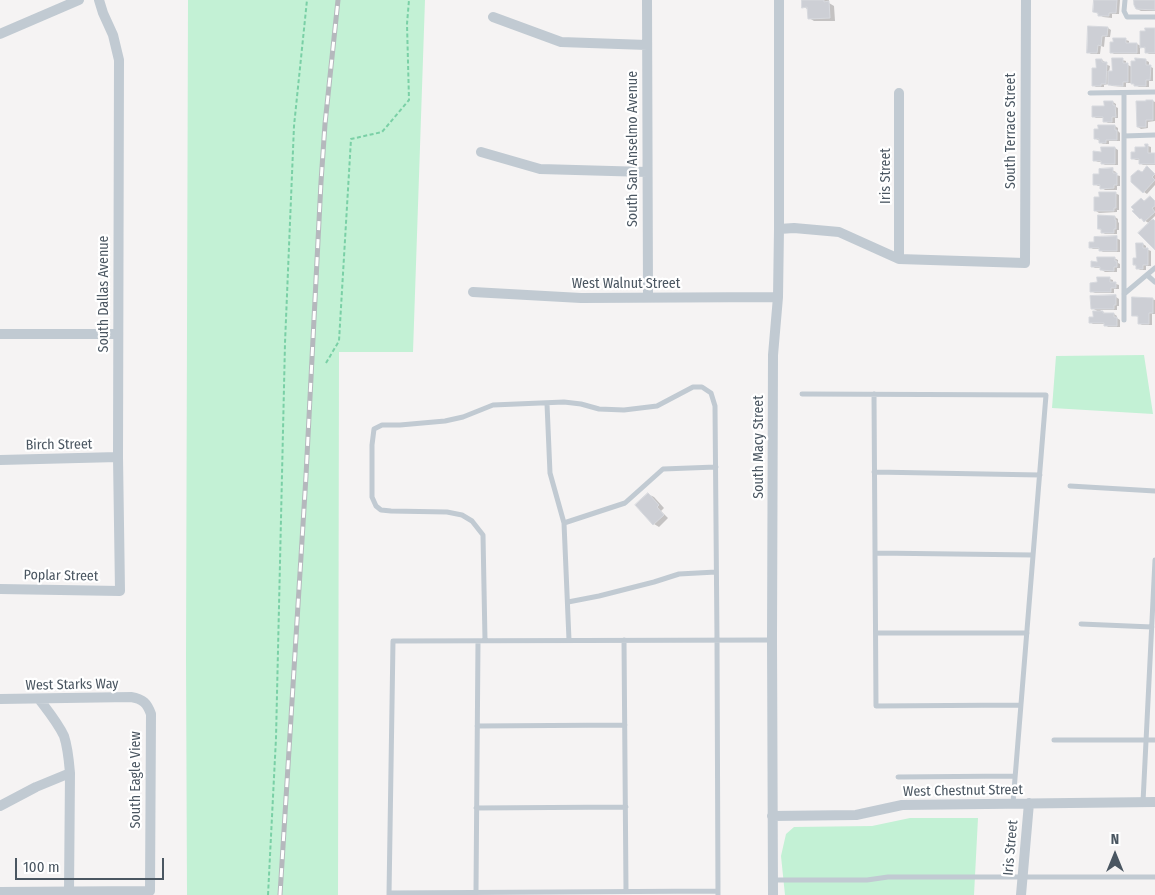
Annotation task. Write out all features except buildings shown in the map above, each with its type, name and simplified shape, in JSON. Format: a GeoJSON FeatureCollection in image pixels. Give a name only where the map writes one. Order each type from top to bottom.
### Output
{"type":"FeatureCollection","features":[{"type":"Feature","properties":{"kind":"street"},"geometry":{"type":"LineString","coordinates":[[0,34],[78,0]]}},
{"type":"Feature","properties":{"kind":"street","name":"South Dallas Avenue"},"geometry":{"type":"LineString","coordinates":[[99,0],[113,35],[119,60],[118,457],[120,592]]}},
{"type":"Feature","properties":{"kind":"street","name":"South San Anselmo Avenue"},"geometry":{"type":"LineString","coordinates":[[647,0],[648,297]]}},
{"type":"Feature","properties":{"kind":"street","name":"South Macy Street"},"geometry":{"type":"LineString","coordinates":[[773,895],[773,355],[778,297],[779,0]]}},
{"type":"Feature","properties":{"kind":"street","name":"South Terrace Street"},"geometry":{"type":"LineString","coordinates":[[899,259],[1025,262],[1026,0]]}},
{"type":"Feature","properties":{"kind":"street"},"geometry":{"type":"LineString","coordinates":[[494,17],[561,42],[647,45]]}},
{"type":"Feature","properties":{"kind":"street","name":"Iris Street"},"geometry":{"type":"LineString","coordinates":[[899,93],[899,259]]}},
{"type":"Feature","properties":{"kind":"street"},"geometry":{"type":"LineString","coordinates":[[482,152],[540,169],[647,172]]}},
{"type":"Feature","properties":{"kind":"street"},"geometry":{"type":"LineString","coordinates":[[779,229],[794,228],[839,232],[899,259]]}},
{"type":"Feature","properties":{"kind":"street","name":"West Walnut Street"},"geometry":{"type":"LineString","coordinates":[[473,292],[581,298],[778,297]]}},
{"type":"Feature","properties":{"kind":"street"},"geometry":{"type":"LineString","coordinates":[[0,334],[118,334]]}},
{"type":"Feature","properties":{"kind":"street","name":"Birch Street"},"geometry":{"type":"LineString","coordinates":[[0,460],[118,457]]}},
{"type":"Feature","properties":{"kind":"street","name":"Poplar Street"},"geometry":{"type":"LineString","coordinates":[[0,589],[120,592]]}},
{"type":"Feature","properties":{"kind":"street","name":"West Starks Way"},"geometry":{"type":"LineString","coordinates":[[0,699],[132,697],[144,701]]}},
{"type":"Feature","properties":{"kind":"street"},"geometry":{"type":"LineString","coordinates":[[0,892],[69,892],[70,773],[68,754],[64,736],[39,699]]}},
{"type":"Feature","properties":{"kind":"street","name":"South Eagle View"},"geometry":{"type":"LineString","coordinates":[[69,892],[150,891],[151,714],[144,701]]}},
{"type":"Feature","properties":{"kind":"street"},"geometry":{"type":"LineString","coordinates":[[0,806],[36,787],[70,773]]}},
{"type":"Feature","properties":{"kind":"street","name":"West Chestnut Street"},"geometry":{"type":"LineString","coordinates":[[772,816],[856,815],[902,805],[1155,802]]}},
{"type":"Feature","properties":{"kind":"street","name":"Iris Street"},"geometry":{"type":"LineString","coordinates":[[1021,895],[1029,803]]}},
{"type":"Feature","properties":{"kind":"lane"},"geometry":{"type":"LineString","coordinates":[[1125,0],[1124,12],[1127,17],[1155,17]]}},
{"type":"Feature","properties":{"kind":"lane"},"geometry":{"type":"LineString","coordinates":[[1124,92],[1124,320]]}},
{"type":"Feature","properties":{"kind":"lane"},"geometry":{"type":"LineString","coordinates":[[1090,93],[1155,92]]}},
{"type":"Feature","properties":{"kind":"lane"},"geometry":{"type":"LineString","coordinates":[[1124,136],[1155,135]]}},
{"type":"Feature","properties":{"kind":"lane"},"geometry":{"type":"LineString","coordinates":[[1124,294],[1155,268]]}},
{"type":"Feature","properties":{"kind":"lane"},"geometry":{"type":"LineString","coordinates":[[1147,275],[1155,282]]}},
{"type":"Feature","properties":{"kind":"lane"},"geometry":{"type":"LineString","coordinates":[[484,640],[483,535],[472,521],[462,515],[447,512],[381,510],[376,506],[372,497],[372,445],[374,429],[382,426],[446,421],[493,405],[564,402],[599,409],[624,410],[658,406],[693,387],[702,387],[711,393],[715,406],[716,467],[716,572],[717,640],[718,893],[476,891],[390,894],[393,641],[484,640],[717,640],[772,640]]}},
{"type":"Feature","properties":{"kind":"lane"},"geometry":{"type":"LineString","coordinates":[[802,394],[1046,395],[1013,803]]}},
{"type":"Feature","properties":{"kind":"lane"},"geometry":{"type":"LineString","coordinates":[[874,394],[876,706],[1021,705]]}},
{"type":"Feature","properties":{"kind":"lane"},"geometry":{"type":"LineString","coordinates":[[547,404],[550,473],[564,523],[569,640]]}},
{"type":"Feature","properties":{"kind":"lane"},"geometry":{"type":"LineString","coordinates":[[564,523],[625,502],[663,469],[716,467]]}},
{"type":"Feature","properties":{"kind":"lane"},"geometry":{"type":"LineString","coordinates":[[874,472],[1040,475]]}},
{"type":"Feature","properties":{"kind":"lane"},"geometry":{"type":"LineString","coordinates":[[1070,486],[1155,491]]}},
{"type":"Feature","properties":{"kind":"lane"},"geometry":{"type":"LineString","coordinates":[[875,553],[1033,555]]}},
{"type":"Feature","properties":{"kind":"lane"},"geometry":{"type":"LineString","coordinates":[[1143,802],[1155,560]]}},
{"type":"Feature","properties":{"kind":"lane"},"geometry":{"type":"LineString","coordinates":[[568,602],[599,596],[679,574],[716,572]]}},
{"type":"Feature","properties":{"kind":"lane"},"geometry":{"type":"LineString","coordinates":[[1081,624],[1152,627]]}},
{"type":"Feature","properties":{"kind":"lane"},"geometry":{"type":"LineString","coordinates":[[876,633],[1027,633]]}},
{"type":"Feature","properties":{"kind":"lane"},"geometry":{"type":"LineString","coordinates":[[624,640],[626,891]]}},
{"type":"Feature","properties":{"kind":"lane"},"geometry":{"type":"LineString","coordinates":[[476,891],[478,641]]}},
{"type":"Feature","properties":{"kind":"lane"},"geometry":{"type":"LineString","coordinates":[[477,726],[625,725]]}},
{"type":"Feature","properties":{"kind":"lane"},"geometry":{"type":"LineString","coordinates":[[1054,740],[1155,740]]}},
{"type":"Feature","properties":{"kind":"lane"},"geometry":{"type":"LineString","coordinates":[[898,777],[1015,776]]}},
{"type":"Feature","properties":{"kind":"lane"},"geometry":{"type":"LineString","coordinates":[[476,808],[626,808]]}},
{"type":"Feature","properties":{"kind":"lane"},"geometry":{"type":"LineString","coordinates":[[773,880],[867,880],[888,877],[1155,876]]}},
{"type":"Feature","properties":{"kind":"path"},"geometry":{"type":"LineString","coordinates":[[268,895],[276,738],[285,343],[294,126],[307,0]]}},
{"type":"Feature","properties":{"kind":"path"},"geometry":{"type":"LineString","coordinates":[[326,363],[338,341],[350,139],[382,132],[409,100],[407,24],[409,0]]}},
{"type":"Feature","properties":{"kind":"green space"},"geometry":{"type":"Polygon","coordinates":[[[188,0],[425,0],[413,352],[339,352],[338,895],[187,895],[188,0]]]}},
{"type":"Feature","properties":{"kind":"green space"},"geometry":{"type":"Polygon","coordinates":[[[1144,355],[1153,414],[1052,408],[1056,356],[1144,355]]]}},
{"type":"Feature","properties":{"kind":"green space"},"geometry":{"type":"Polygon","coordinates":[[[910,818],[978,818],[974,895],[785,895],[781,856],[786,834],[794,827],[872,826],[910,818]]]}},
{"type":"Feature","properties":{"kind":"railway"},"geometry":{"type":"LineString","coordinates":[[280,895],[306,476],[321,182],[338,0]]}}]}
